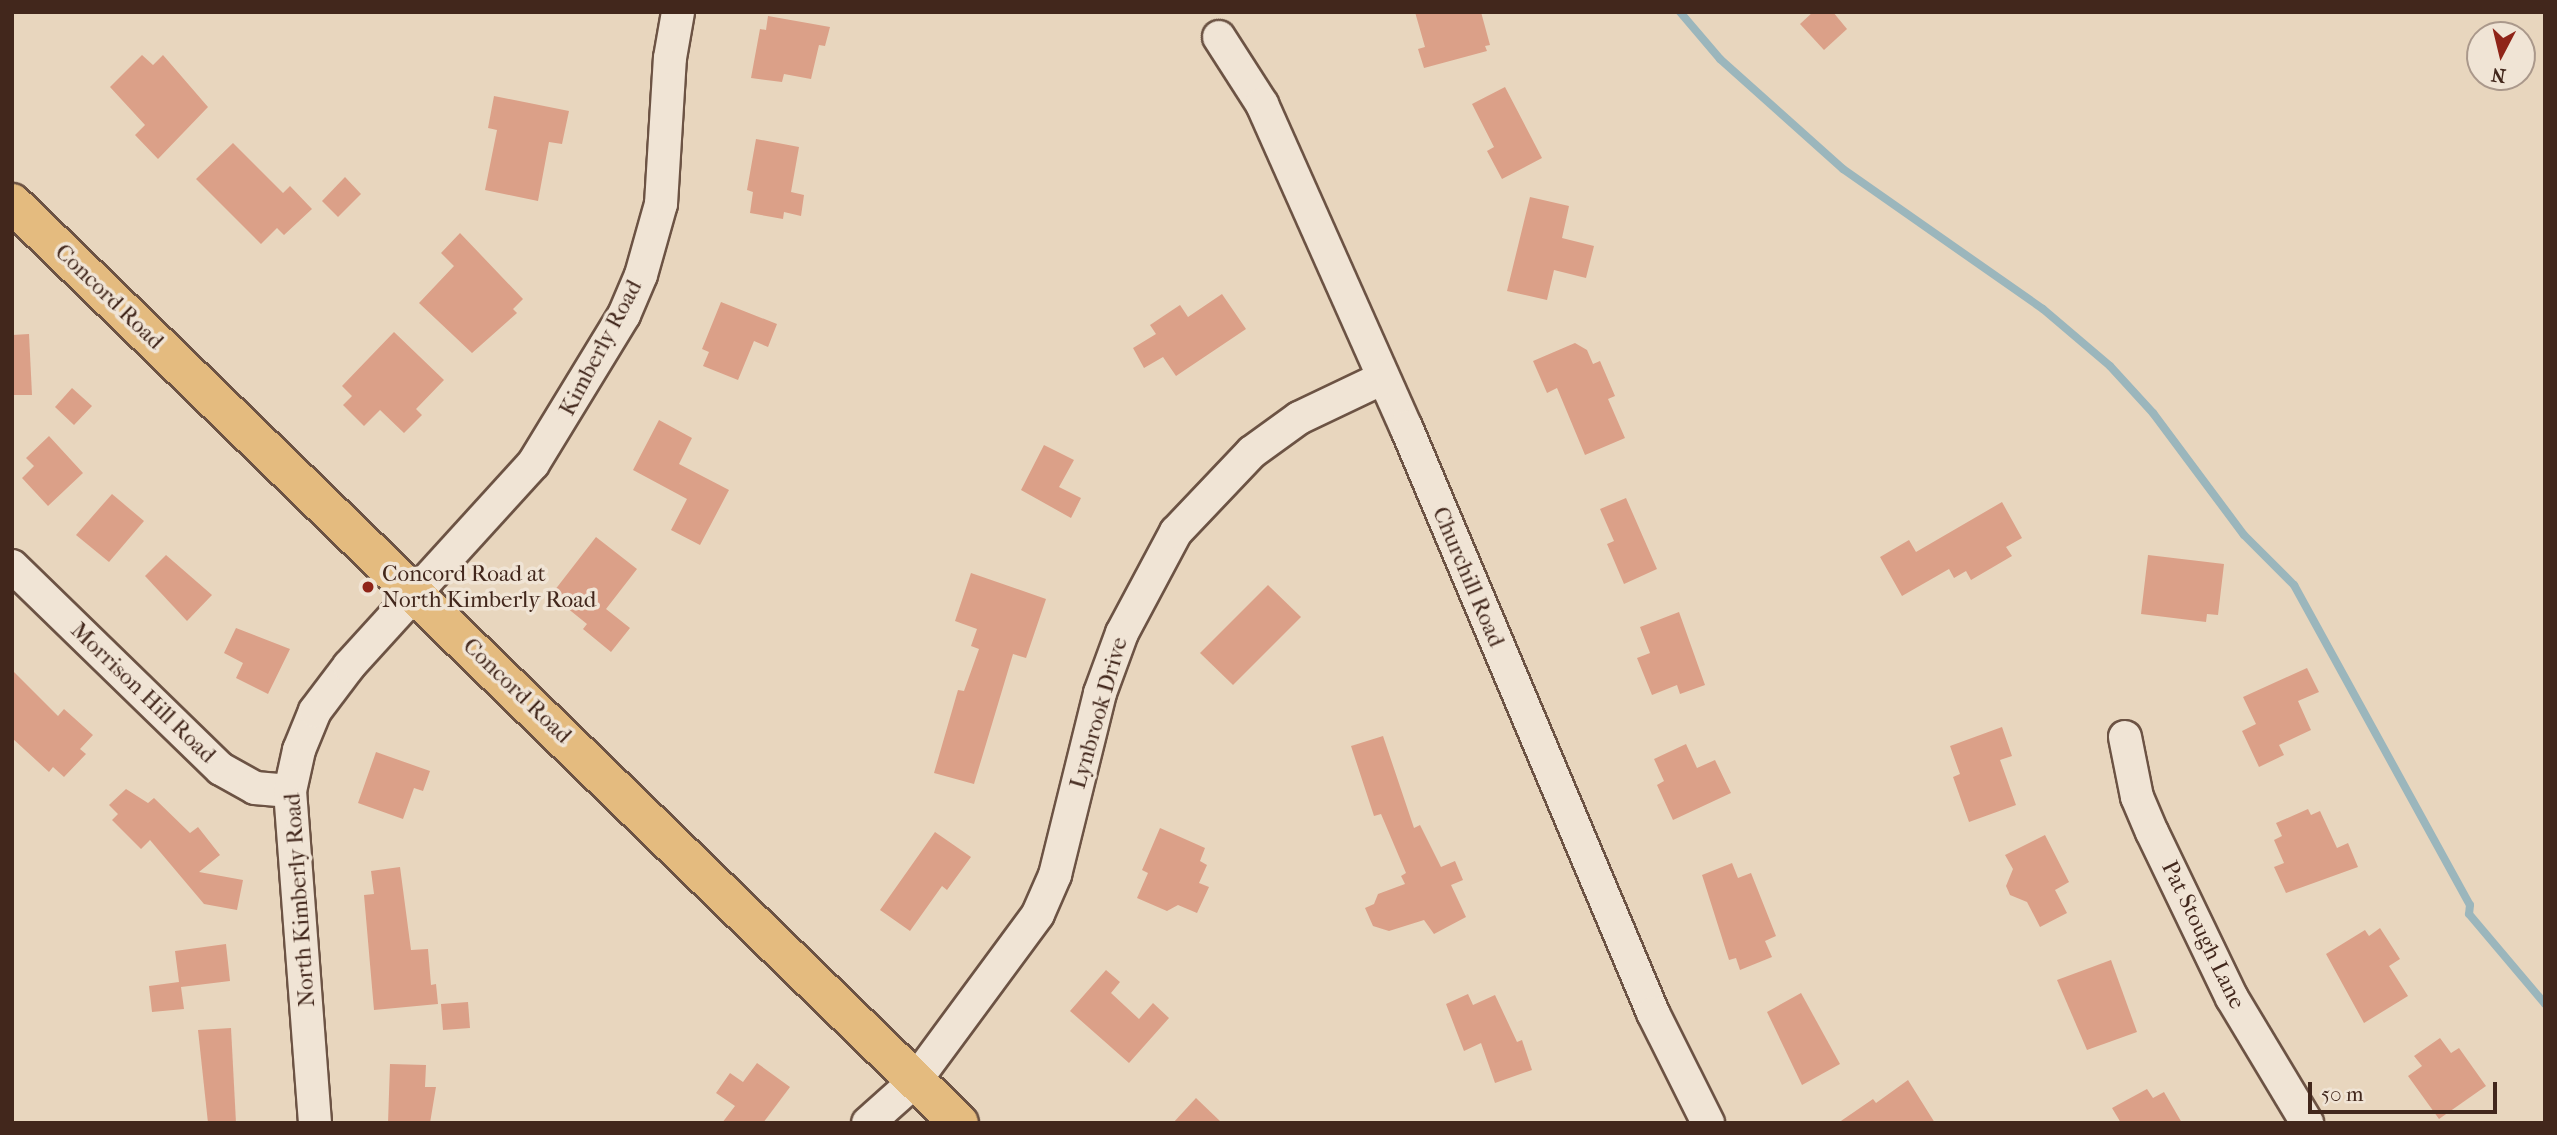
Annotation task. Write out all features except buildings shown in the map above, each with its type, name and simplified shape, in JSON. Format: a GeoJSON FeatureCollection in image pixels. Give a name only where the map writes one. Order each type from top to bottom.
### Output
{"type":"FeatureCollection","features":[{"type":"Feature","properties":{"kind":"main road","name":"Concord Road"},"geometry":{"type":"LineString","coordinates":[[12,203],[959,1123]]}},
{"type":"Feature","properties":{"kind":"street","name":"Kimberly Road"},"geometry":{"type":"LineString","coordinates":[[415,592],[498,507],[533,464],[624,315],[641,275],[661,204],[670,58],[678,12]]}},
{"type":"Feature","properties":{"kind":"street","name":"Churchill Road"},"geometry":{"type":"LineString","coordinates":[[1219,37],[1262,104],[1383,377],[1653,1013],[1708,1123]]}},
{"type":"Feature","properties":{"kind":"street","name":"Lynbrook Drive"},"geometry":{"type":"LineString","coordinates":[[868,1123],[915,1081],[1038,914],[1055,875],[1100,693],[1122,633],[1176,532],[1209,492],[1252,452],[1299,418],[1383,377]]}},
{"type":"Feature","properties":{"kind":"street","name":"Morrison Hill Road"},"geometry":{"type":"LineString","coordinates":[[12,566],[221,769],[255,788],[290,791]]}},
{"type":"Feature","properties":{"kind":"street","name":"North Kimberly Road"},"geometry":{"type":"LineString","coordinates":[[315,1123],[290,791],[299,750],[315,711],[415,592]]}},
{"type":"Feature","properties":{"kind":"street","name":"Pat Stough Lane"},"geometry":{"type":"LineString","coordinates":[[2125,737],[2137,797],[2152,832],[2232,998],[2307,1123]]}},
{"type":"Feature","properties":{"kind":"waterway"},"geometry":{"type":"LineString","coordinates":[[1680,12],[1720,59],[1843,169],[2043,309],[2110,366],[2153,413],[2244,535],[2294,585],[2470,905],[2469,914],[2545,1004]]}},
{"type":"Feature","properties":{"kind":"place","name":"Concord Road at North Kimberly Road"},"geometry":{"type":"Point","coordinates":[368,587]}}]}
